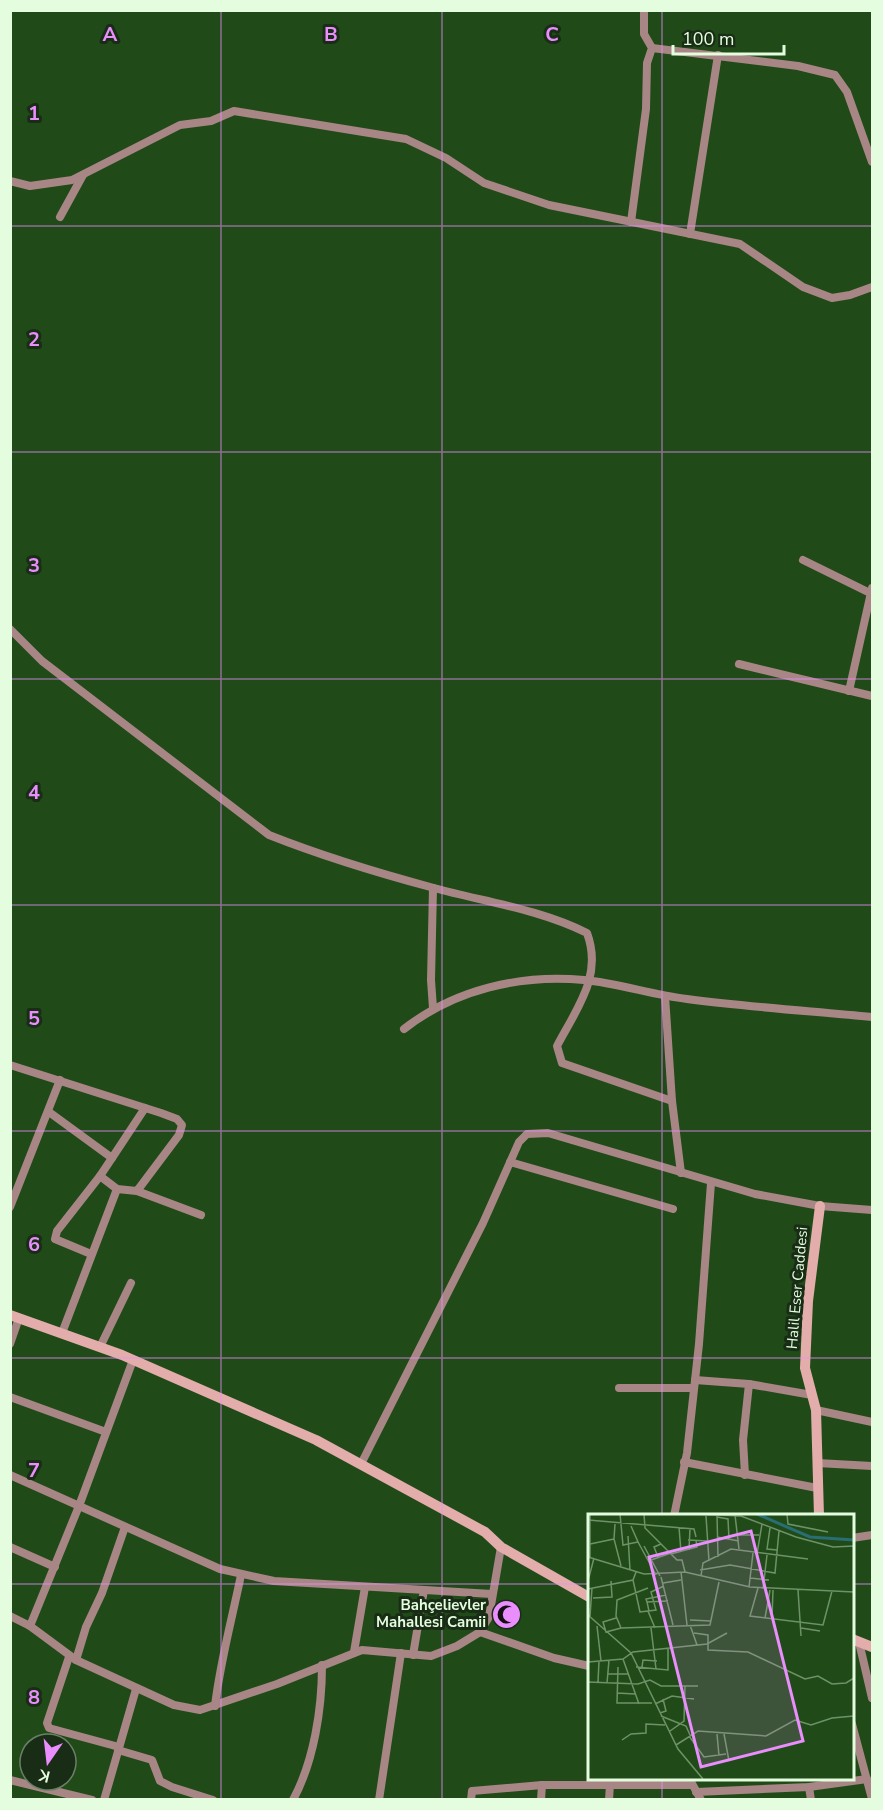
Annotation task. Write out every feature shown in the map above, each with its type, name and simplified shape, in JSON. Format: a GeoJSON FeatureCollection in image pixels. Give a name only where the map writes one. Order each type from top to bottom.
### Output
{"type":"FeatureCollection","features":[{"type":"Feature","properties":{"kind":"street"},"geometry":{"type":"LineString","coordinates":[[631,222],[646,109],[647,63],[652,48],[644,34],[644,10]]}},
{"type":"Feature","properties":{"kind":"street"},"geometry":{"type":"LineString","coordinates":[[652,48],[798,66],[835,75],[847,92],[873,162]]}},
{"type":"Feature","properties":{"kind":"street"},"geometry":{"type":"LineString","coordinates":[[690,234],[718,56]]}},
{"type":"Feature","properties":{"kind":"street"},"geometry":{"type":"LineString","coordinates":[[10,180],[30,186],[72,180],[180,125],[211,122],[234,111],[406,139],[446,158],[484,183],[549,205],[740,244],[803,287],[832,298],[873,287]]}},
{"type":"Feature","properties":{"kind":"street"},"geometry":{"type":"LineString","coordinates":[[60,217],[84,174]]}},
{"type":"Feature","properties":{"kind":"street"},"geometry":{"type":"LineString","coordinates":[[803,561],[872,592],[849,691]]}},
{"type":"Feature","properties":{"kind":"street"},"geometry":{"type":"LineString","coordinates":[[10,629],[42,661],[268,835],[296,846],[433,888],[545,915],[587,933],[593,950],[591,981],[557,1046],[557,1054],[562,1063],[672,1101]]}},
{"type":"Feature","properties":{"kind":"street"},"geometry":{"type":"LineString","coordinates":[[740,664],[873,696]]}},
{"type":"Feature","properties":{"kind":"street"},"geometry":{"type":"LineString","coordinates":[[433,888],[431,980],[433,1008]]}},
{"type":"Feature","properties":{"kind":"street"},"geometry":{"type":"LineString","coordinates":[[404,1029],[433,1008],[479,988],[528,981],[591,981],[665,996],[873,1017]]}},
{"type":"Feature","properties":{"kind":"street"},"geometry":{"type":"LineString","coordinates":[[665,996],[672,1101],[681,1173]]}},
{"type":"Feature","properties":{"kind":"street"},"geometry":{"type":"LineString","coordinates":[[10,1065],[177,1119],[182,1125],[179,1135],[137,1191]]}},
{"type":"Feature","properties":{"kind":"street"},"geometry":{"type":"LineString","coordinates":[[10,1207],[60,1080]]}},
{"type":"Feature","properties":{"kind":"street"},"geometry":{"type":"LineString","coordinates":[[91,1254],[55,1239],[57,1231],[100,1176],[145,1107]]}},
{"type":"Feature","properties":{"kind":"street"},"geometry":{"type":"LineString","coordinates":[[49,1112],[112,1158]]}},
{"type":"Feature","properties":{"kind":"street"},"geometry":{"type":"LineString","coordinates":[[361,1464],[483,1223],[519,1142],[527,1134],[548,1133],[711,1183],[820,1206],[873,1210]]}},
{"type":"Feature","properties":{"kind":"street"},"geometry":{"type":"LineString","coordinates":[[510,1162],[673,1209]]}},
{"type":"Feature","properties":{"kind":"street"},"geometry":{"type":"LineString","coordinates":[[100,1176],[117,1189],[137,1191],[201,1215]]}},
{"type":"Feature","properties":{"kind":"street"},"geometry":{"type":"LineString","coordinates":[[674,1514],[694,1384],[711,1183]]}},
{"type":"Feature","properties":{"kind":"street"},"geometry":{"type":"LineString","coordinates":[[62,1333],[117,1189]]}},
{"type":"Feature","properties":{"kind":"street","name":"Halil Eser Caddesi"},"geometry":{"type":"LineString","coordinates":[[819,1514],[816,1410],[805,1368],[808,1301],[820,1206]]}},
{"type":"Feature","properties":{"kind":"street"},"geometry":{"type":"LineString","coordinates":[[100,1347],[131,1283]]}},
{"type":"Feature","properties":{"kind":"street"},"geometry":{"type":"LineString","coordinates":[[10,1344],[15,1316],[133,1360],[316,1440],[485,1532],[501,1547],[588,1596]]}},
{"type":"Feature","properties":{"kind":"street"},"geometry":{"type":"LineString","coordinates":[[30,1626],[80,1506],[133,1360]]}},
{"type":"Feature","properties":{"kind":"street"},"geometry":{"type":"LineString","coordinates":[[746,1475],[743,1440],[749,1384]]}},
{"type":"Feature","properties":{"kind":"street"},"geometry":{"type":"LineString","coordinates":[[619,1388],[749,1384],[812,1395]]}},
{"type":"Feature","properties":{"kind":"street"},"geometry":{"type":"LineString","coordinates":[[10,1397],[106,1432]]}},
{"type":"Feature","properties":{"kind":"street"},"geometry":{"type":"LineString","coordinates":[[816,1410],[873,1422]]}},
{"type":"Feature","properties":{"kind":"street"},"geometry":{"type":"LineString","coordinates":[[684,1462],[817,1488]]}},
{"type":"Feature","properties":{"kind":"street"},"geometry":{"type":"LineString","coordinates":[[818,1463],[873,1466]]}},
{"type":"Feature","properties":{"kind":"street"},"geometry":{"type":"LineString","coordinates":[[10,1475],[220,1569],[241,1575],[274,1581],[492,1594]]}},
{"type":"Feature","properties":{"kind":"street"},"geometry":{"type":"LineString","coordinates":[[125,1527],[102,1593],[47,1722],[49,1728],[152,1760],[160,1781],[172,1788],[213,1800]]}},
{"type":"Feature","properties":{"kind":"street"},"geometry":{"type":"LineString","coordinates":[[853,1538],[873,1535]]}},
{"type":"Feature","properties":{"kind":"street"},"geometry":{"type":"LineString","coordinates":[[10,1547],[55,1567]]}},
{"type":"Feature","properties":{"kind":"street"},"geometry":{"type":"LineString","coordinates":[[10,1616],[30,1626],[73,1659],[174,1705],[200,1710],[354,1652],[362,1650],[431,1656],[480,1632],[489,1617],[501,1547]]}},
{"type":"Feature","properties":{"kind":"street"},"geometry":{"type":"LineString","coordinates":[[215,1706],[220,1665],[227,1645],[241,1575]]}},
{"type":"Feature","properties":{"kind":"street"},"geometry":{"type":"LineString","coordinates":[[354,1652],[365,1587]]}},
{"type":"Feature","properties":{"kind":"street"},"geometry":{"type":"LineString","coordinates":[[413,1655],[424,1590]]}},
{"type":"Feature","properties":{"kind":"street"},"geometry":{"type":"LineString","coordinates":[[480,1632],[554,1658],[588,1666]]}},
{"type":"Feature","properties":{"kind":"street"},"geometry":{"type":"LineString","coordinates":[[855,1640],[873,1647]]}},
{"type":"Feature","properties":{"kind":"street"},"geometry":{"type":"LineString","coordinates":[[855,1640],[873,1698]]}},
{"type":"Feature","properties":{"kind":"street"},"geometry":{"type":"LineString","coordinates":[[379,1800],[402,1653]]}},
{"type":"Feature","properties":{"kind":"street"},"geometry":{"type":"LineString","coordinates":[[293,1800],[304,1779],[322,1694],[322,1665]]}},
{"type":"Feature","properties":{"kind":"street"},"geometry":{"type":"LineString","coordinates":[[104,1800],[136,1689]]}},
{"type":"Feature","properties":{"kind":"street"},"geometry":{"type":"LineString","coordinates":[[853,1728],[873,1799]]}},
{"type":"Feature","properties":{"kind":"street"},"geometry":{"type":"LineString","coordinates":[[471,1800],[472,1791],[542,1785],[614,1782],[692,1785],[814,1784],[867,1779]]}},
{"type":"Feature","properties":{"kind":"street"},"geometry":{"type":"LineString","coordinates":[[10,1780],[92,1800]]}},
{"type":"Feature","properties":{"kind":"street"},"geometry":{"type":"LineString","coordinates":[[609,1800],[614,1782]]}},
{"type":"Feature","properties":{"kind":"street"},"geometry":{"type":"LineString","coordinates":[[811,1800],[814,1784]]}},
{"type":"Feature","properties":{"kind":"street"},"geometry":{"type":"LineString","coordinates":[[541,1800],[542,1785]]}},
{"type":"Feature","properties":{"kind":"street"},"geometry":{"type":"LineString","coordinates":[[692,1785],[701,1800]]}},
{"type":"Feature","properties":{"kind":"place","name":"Bahçelievler Mahallesi Camii"},"geometry":{"type":"Point","coordinates":[507,1614]}}]}
